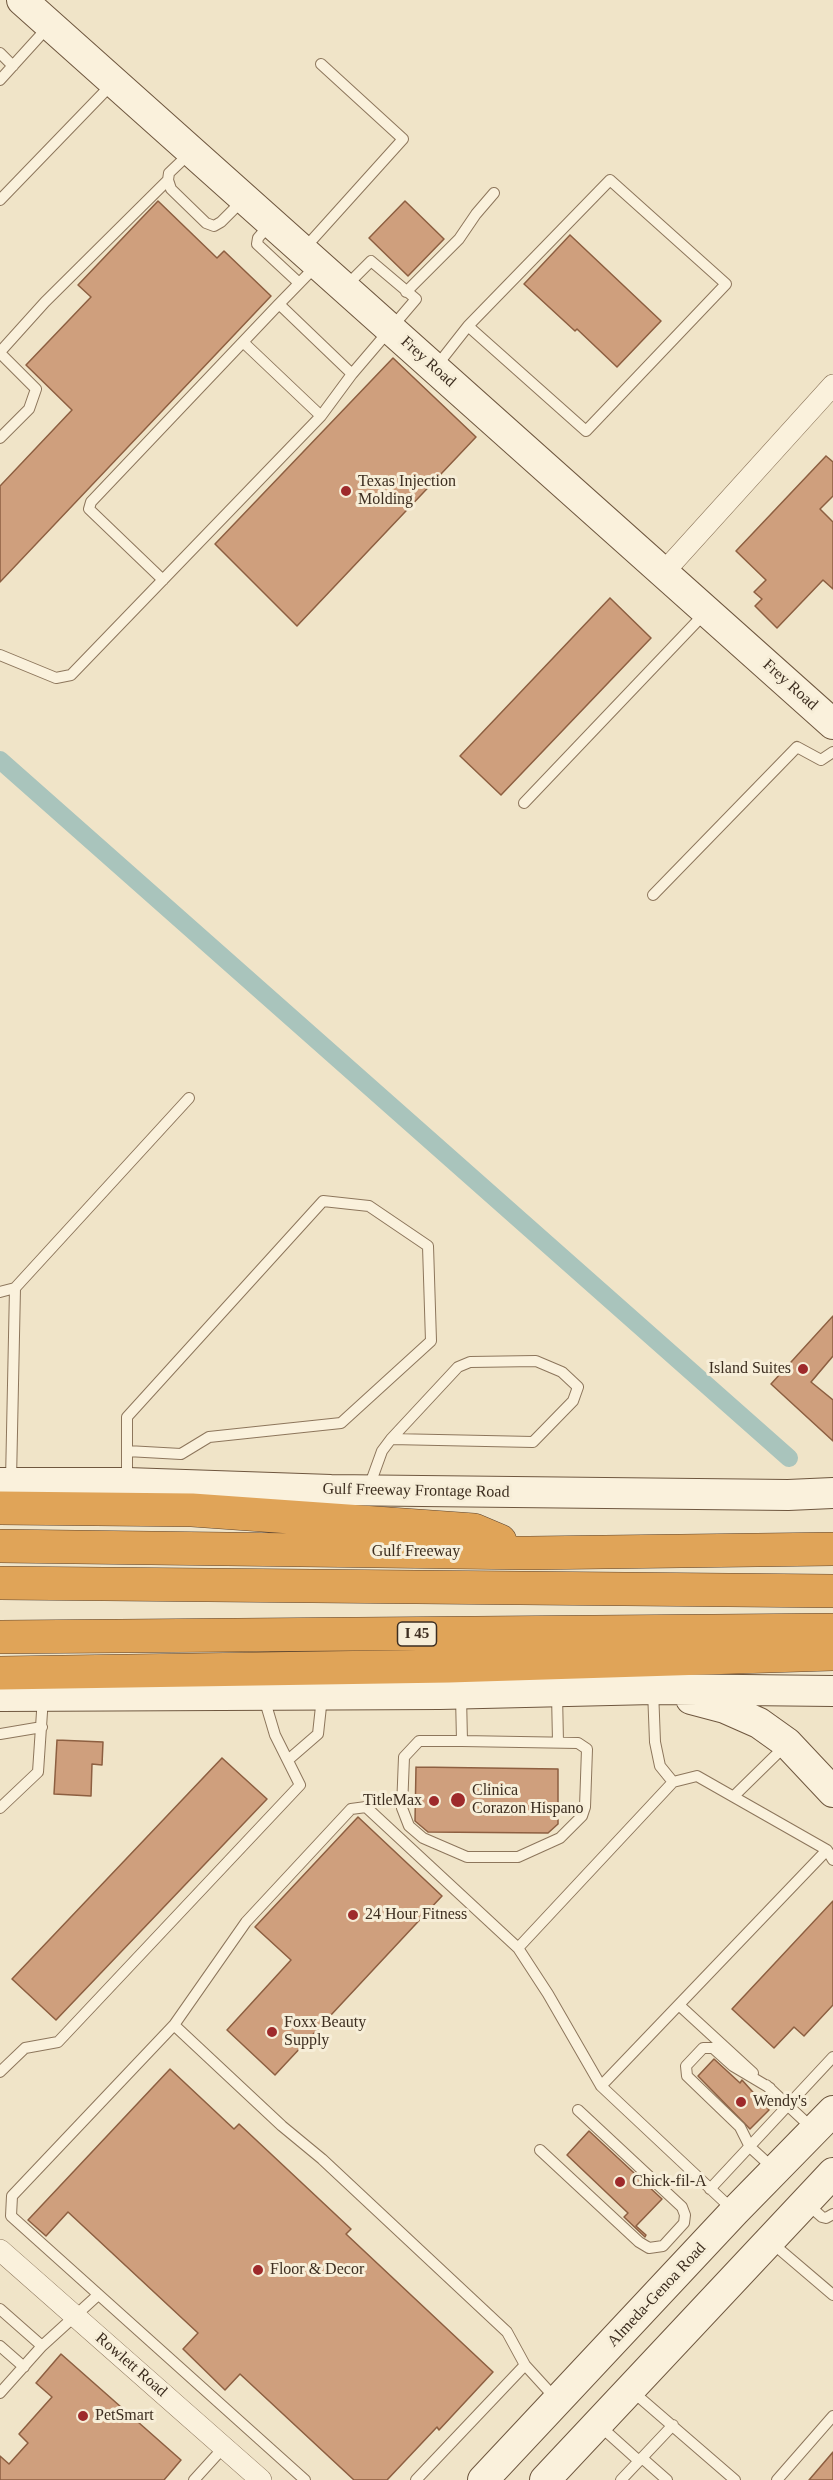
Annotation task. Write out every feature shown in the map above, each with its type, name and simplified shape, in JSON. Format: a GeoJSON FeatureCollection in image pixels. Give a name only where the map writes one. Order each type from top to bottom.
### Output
{"type":"FeatureCollection","features":[{"type":"Feature","properties":{"kind":"highway"},"geometry":{"type":"LineString","coordinates":[[4,1492],[192,1510],[474,1530],[529,1553]]}},
{"type":"Feature","properties":{"kind":"highway","name":"Gulf Freeway"},"geometry":{"type":"LineString","coordinates":[[0,1546],[529,1553],[833,1550]]}},
{"type":"Feature","properties":{"kind":"highway"},"geometry":{"type":"LineString","coordinates":[[0,1583],[833,1591]]}},
{"type":"Feature","properties":{"kind":"highway","name":"I 45"},"geometry":{"type":"LineString","coordinates":[[0,1637],[833,1630]]}},
{"type":"Feature","properties":{"kind":"highway"},"geometry":{"type":"LineString","coordinates":[[0,1673],[449,1666],[833,1654]]}},
{"type":"Feature","properties":{"kind":"main road","name":"Frey Road"},"geometry":{"type":"LineString","coordinates":[[22,0],[272,222],[306,266],[345,287],[663,573],[827,715]]}},
{"type":"Feature","properties":{"kind":"main road","name":"Gulf Freeway Frontage Road"},"geometry":{"type":"LineString","coordinates":[[4,1492],[127,1483],[368,1491],[788,1495],[833,1493]]}},
{"type":"Feature","properties":{"kind":"main road"},"geometry":{"type":"LineString","coordinates":[[653,1689],[725,1708],[759,1723],[833,1778]]}},
{"type":"Feature","properties":{"kind":"main road"},"geometry":{"type":"LineString","coordinates":[[0,1696],[322,1695],[653,1689],[833,1691]]}},
{"type":"Feature","properties":{"kind":"main road"},"geometry":{"type":"LineString","coordinates":[[787,1743],[833,1792]]}},
{"type":"Feature","properties":{"kind":"main road","name":"Almeda-Genoa Road"},"geometry":{"type":"LineString","coordinates":[[483,2480],[735,2211],[824,2121]]}},
{"type":"Feature","properties":{"kind":"main road"},"geometry":{"type":"LineString","coordinates":[[545,2480],[833,2173]]}},
{"type":"Feature","properties":{"kind":"main road"},"geometry":{"type":"LineString","coordinates":[[735,2211],[770,2241]]}},
{"type":"Feature","properties":{"kind":"main road"},"geometry":{"type":"LineString","coordinates":[[558,2401],[594,2428]]}},
{"type":"Feature","properties":{"kind":"street"},"geometry":{"type":"LineString","coordinates":[[663,573],[833,385]]}},
{"type":"Feature","properties":{"kind":"street","name":"Rowlett Road"},"geometry":{"type":"LineString","coordinates":[[0,2250],[261,2480]]}},
{"type":"Feature","properties":{"kind":"lane"},"geometry":{"type":"LineString","coordinates":[[0,80],[50,25]]}},
{"type":"Feature","properties":{"kind":"lane"},"geometry":{"type":"LineString","coordinates":[[0,53],[13,66]]}},
{"type":"Feature","properties":{"kind":"lane"},"geometry":{"type":"LineString","coordinates":[[163,580],[89,509],[91,502],[279,304],[403,139],[321,63]]}},
{"type":"Feature","properties":{"kind":"lane"},"geometry":{"type":"LineString","coordinates":[[0,200],[115,81]]}},
{"type":"Feature","properties":{"kind":"lane"},"geometry":{"type":"LineString","coordinates":[[192,152],[169,173],[168,180],[171,189],[206,224],[213,226],[221,222],[244,198]]}},
{"type":"Feature","properties":{"kind":"lane"},"geometry":{"type":"LineString","coordinates":[[0,438],[29,409],[36,389],[0,352],[45,302],[168,180]]}},
{"type":"Feature","properties":{"kind":"lane"},"geometry":{"type":"LineString","coordinates":[[435,368],[468,326],[610,180],[726,284],[586,432],[468,326]]}},
{"type":"Feature","properties":{"kind":"lane"},"geometry":{"type":"LineString","coordinates":[[406,292],[459,239],[494,193]]}},
{"type":"Feature","properties":{"kind":"lane"},"geometry":{"type":"LineString","coordinates":[[0,654],[56,678],[71,675],[321,416],[352,374],[416,299],[371,261],[345,287]]}},
{"type":"Feature","properties":{"kind":"lane"},"geometry":{"type":"LineString","coordinates":[[279,304],[352,374]]}},
{"type":"Feature","properties":{"kind":"lane"},"geometry":{"type":"LineString","coordinates":[[243,342],[321,416]]}},
{"type":"Feature","properties":{"kind":"lane"},"geometry":{"type":"LineString","coordinates":[[524,803],[707,612]]}},
{"type":"Feature","properties":{"kind":"lane"},"geometry":{"type":"LineString","coordinates":[[653,895],[797,747],[821,760],[833,752]]}},
{"type":"Feature","properties":{"kind":"lane"},"geometry":{"type":"LineString","coordinates":[[0,1292],[15,1288],[189,1098]]}},
{"type":"Feature","properties":{"kind":"lane"},"geometry":{"type":"LineString","coordinates":[[127,1451],[181,1454],[209,1437],[341,1423],[431,1341],[428,1246],[369,1206],[323,1201],[127,1417],[127,1451],[127,1483]]}},
{"type":"Feature","properties":{"kind":"lane"},"geometry":{"type":"LineString","coordinates":[[4,1492],[15,1288]]}},
{"type":"Feature","properties":{"kind":"lane"},"geometry":{"type":"LineString","coordinates":[[368,1491],[382,1451],[392,1439],[458,1367],[470,1362],[536,1361],[562,1372],[578,1387],[573,1401],[533,1442],[392,1439]]}},
{"type":"Feature","properties":{"kind":"lane"},"geometry":{"type":"LineString","coordinates":[[653,1689],[655,1742],[660,1766],[673,1782]]}},
{"type":"Feature","properties":{"kind":"lane"},"geometry":{"type":"LineString","coordinates":[[556,1691],[558,1742]]}},
{"type":"Feature","properties":{"kind":"lane"},"geometry":{"type":"LineString","coordinates":[[461,1692],[462,1741]]}},
{"type":"Feature","properties":{"kind":"lane"},"geometry":{"type":"LineString","coordinates":[[0,2072],[25,2048],[58,2042],[300,1785],[275,1735],[264,1695]]}},
{"type":"Feature","properties":{"kind":"lane"},"geometry":{"type":"LineString","coordinates":[[288,1761],[318,1734],[322,1695]]}},
{"type":"Feature","properties":{"kind":"lane"},"geometry":{"type":"LineString","coordinates":[[0,1808],[38,1772],[43,1696]]}},
{"type":"Feature","properties":{"kind":"lane"},"geometry":{"type":"LineString","coordinates":[[0,1734],[42,1726]]}},
{"type":"Feature","properties":{"kind":"lane"},"geometry":{"type":"LineString","coordinates":[[419,1741],[462,1741],[578,1743],[587,1749],[585,1807],[582,1816],[560,1838],[518,1857],[467,1857],[423,1838],[410,1826],[402,1808],[404,1757],[419,1741]]}},
{"type":"Feature","properties":{"kind":"lane"},"geometry":{"type":"LineString","coordinates":[[734,1796],[787,1743]]}},
{"type":"Feature","properties":{"kind":"lane"},"geometry":{"type":"LineString","coordinates":[[518,1948],[673,1782],[697,1776],[831,1855],[679,2005],[601,2086]]}},
{"type":"Feature","properties":{"kind":"lane"},"geometry":{"type":"LineString","coordinates":[[305,2480],[11,2216],[12,2196],[174,2025],[246,1922],[351,1809],[366,1807],[518,1948],[548,1994],[601,2086],[735,2211]]}},
{"type":"Feature","properties":{"kind":"lane"},"geometry":{"type":"LineString","coordinates":[[679,2005],[788,2106],[824,2121]]}},
{"type":"Feature","properties":{"kind":"lane"},"geometry":{"type":"LineString","coordinates":[[174,2025],[507,2332],[525,2365],[558,2401]]}},
{"type":"Feature","properties":{"kind":"lane"},"geometry":{"type":"LineString","coordinates":[[770,2088],[733,2066],[713,2048],[704,2048],[686,2066],[687,2076],[740,2127],[750,2147],[775,2170]]}},
{"type":"Feature","properties":{"kind":"lane"},"geometry":{"type":"LineString","coordinates":[[710,2189],[833,2057]]}},
{"type":"Feature","properties":{"kind":"lane"},"geometry":{"type":"LineString","coordinates":[[540,2150],[639,2242],[649,2248],[663,2246],[684,2223],[685,2215],[682,2207],[578,2110]]}},
{"type":"Feature","properties":{"kind":"lane"},"geometry":{"type":"LineString","coordinates":[[805,2203],[822,2217],[826,2218],[833,2214]]}},
{"type":"Feature","properties":{"kind":"lane"},"geometry":{"type":"LineString","coordinates":[[770,2241],[833,2295]]}},
{"type":"Feature","properties":{"kind":"lane"},"geometry":{"type":"LineString","coordinates":[[0,2393],[42,2346],[98,2295]]}},
{"type":"Feature","properties":{"kind":"lane"},"geometry":{"type":"LineString","coordinates":[[0,2309],[42,2346]]}},
{"type":"Feature","properties":{"kind":"lane"},"geometry":{"type":"LineString","coordinates":[[0,2346],[24,2367]]}},
{"type":"Feature","properties":{"kind":"lane"},"geometry":{"type":"LineString","coordinates":[[416,2480],[525,2365]]}},
{"type":"Feature","properties":{"kind":"lane"},"geometry":{"type":"LineString","coordinates":[[629,2389],[735,2480]]}},
{"type":"Feature","properties":{"kind":"lane"},"geometry":{"type":"LineString","coordinates":[[777,2480],[833,2416]]}},
{"type":"Feature","properties":{"kind":"lane"},"geometry":{"type":"LineString","coordinates":[[621,2480],[673,2425]]}},
{"type":"Feature","properties":{"kind":"lane"},"geometry":{"type":"LineString","coordinates":[[594,2428],[641,2459],[667,2480]]}},
{"type":"Feature","properties":{"kind":"lane"},"geometry":{"type":"LineString","coordinates":[[194,2480],[224,2447]]}},
{"type":"Feature","properties":{"kind":"building"},"geometry":{"type":"Polygon","coordinates":[[[158,201],[217,258],[224,251],[271,296],[0,582],[0,486],[72,410],[26,365],[91,297],[78,285],[158,201]]]}},
{"type":"Feature","properties":{"kind":"building"},"geometry":{"type":"Polygon","coordinates":[[[405,201],[444,239],[408,276],[369,238],[405,201]]]}},
{"type":"Feature","properties":{"kind":"building"},"geometry":{"type":"Polygon","coordinates":[[[570,235],[661,321],[617,367],[524,284],[570,235]]]}},
{"type":"Feature","properties":{"kind":"building","name":"Texas Injection Molding"},"geometry":{"type":"Polygon","coordinates":[[[393,358],[476,437],[297,626],[215,544],[393,358]]]}},
{"type":"Feature","properties":{"kind":"building"},"geometry":{"type":"Polygon","coordinates":[[[826,456],[833,462],[833,496],[820,509],[833,522],[833,589],[823,580],[777,628],[755,606],[762,599],[754,592],[766,580],[736,551],[826,456]]]}},
{"type":"Feature","properties":{"kind":"building"},"geometry":{"type":"Polygon","coordinates":[[[610,598],[651,638],[501,795],[460,756],[610,598]]]}},
{"type":"Feature","properties":{"kind":"building","name":"Island Suites"},"geometry":{"type":"Polygon","coordinates":[[[833,1316],[833,1356],[811,1382],[833,1400],[833,1441],[771,1384],[833,1316]]]}},
{"type":"Feature","properties":{"kind":"building"},"geometry":{"type":"Polygon","coordinates":[[[57,1740],[103,1742],[102,1765],[92,1764],[91,1796],[54,1794],[57,1740]]]}},
{"type":"Feature","properties":{"kind":"building"},"geometry":{"type":"Polygon","coordinates":[[[222,1758],[267,1799],[56,2020],[12,1979],[222,1758]]]}},
{"type":"Feature","properties":{"kind":"building"},"geometry":{"type":"Polygon","coordinates":[[[416,1767],[558,1769],[558,1824],[548,1833],[428,1832],[415,1821],[416,1767]]]}},
{"type":"Feature","properties":{"kind":"building"},"geometry":{"type":"Polygon","coordinates":[[[358,1817],[442,1896],[275,2075],[227,2030],[291,1960],[255,1927],[358,1817]]]}},
{"type":"Feature","properties":{"kind":"building"},"geometry":{"type":"Polygon","coordinates":[[[833,1901],[833,2005],[804,2036],[794,2027],[774,2048],[732,2009],[833,1901]]]}},
{"type":"Feature","properties":{"kind":"building","name":"Wendy's"},"geometry":{"type":"Polygon","coordinates":[[[714,2059],[740,2083],[742,2080],[769,2110],[750,2129],[698,2076],[714,2059]]]}},
{"type":"Feature","properties":{"kind":"building","name":"Floor & Decor"},"geometry":{"type":"Polygon","coordinates":[[[170,2069],[234,2129],[239,2124],[351,2229],[346,2234],[493,2372],[439,2430],[437,2427],[387,2480],[354,2480],[240,2374],[225,2390],[183,2349],[198,2333],[68,2212],[46,2236],[28,2220],[170,2069]]]}},
{"type":"Feature","properties":{"kind":"building","name":"Chick-fil-A"},"geometry":{"type":"Polygon","coordinates":[[[589,2131],[662,2199],[636,2226],[646,2235],[645,2237],[624,2217],[628,2213],[567,2155],[589,2131]]]}},
{"type":"Feature","properties":{"kind":"building","name":"PetSmart"},"geometry":{"type":"Polygon","coordinates":[[[61,2354],[181,2460],[164,2480],[0,2480],[0,2456],[9,2464],[28,2443],[19,2434],[52,2397],[36,2383],[61,2354]]]}},
{"type":"Feature","properties":{"kind":"building"},"geometry":{"type":"Polygon","coordinates":[[[833,2452],[833,2480],[809,2480],[833,2452]]]}},
{"type":"Feature","properties":{"kind":"waterway"},"geometry":{"type":"LineString","coordinates":[[0,760],[789,1458]]}},
{"type":"Feature","properties":{"kind":"place","name":"Texas Injection Molding"},"geometry":{"type":"Point","coordinates":[346,491]}},
{"type":"Feature","properties":{"kind":"place","name":"Island Suites"},"geometry":{"type":"Point","coordinates":[803,1369]}},
{"type":"Feature","properties":{"kind":"place","name":"Clinica Corazon Hispano"},"geometry":{"type":"Point","coordinates":[458,1800]}},
{"type":"Feature","properties":{"kind":"place","name":"TitleMax"},"geometry":{"type":"Point","coordinates":[434,1801]}},
{"type":"Feature","properties":{"kind":"place","name":"24 Hour Fitness"},"geometry":{"type":"Point","coordinates":[353,1915]}},
{"type":"Feature","properties":{"kind":"place","name":"Foxx Beauty Supply"},"geometry":{"type":"Point","coordinates":[272,2032]}},
{"type":"Feature","properties":{"kind":"place","name":"Wendy's"},"geometry":{"type":"Point","coordinates":[741,2102]}},
{"type":"Feature","properties":{"kind":"place","name":"Chick-fil-A"},"geometry":{"type":"Point","coordinates":[620,2182]}},
{"type":"Feature","properties":{"kind":"place","name":"Floor & Decor"},"geometry":{"type":"Point","coordinates":[258,2270]}},
{"type":"Feature","properties":{"kind":"place","name":"PetSmart"},"geometry":{"type":"Point","coordinates":[83,2416]}}]}
